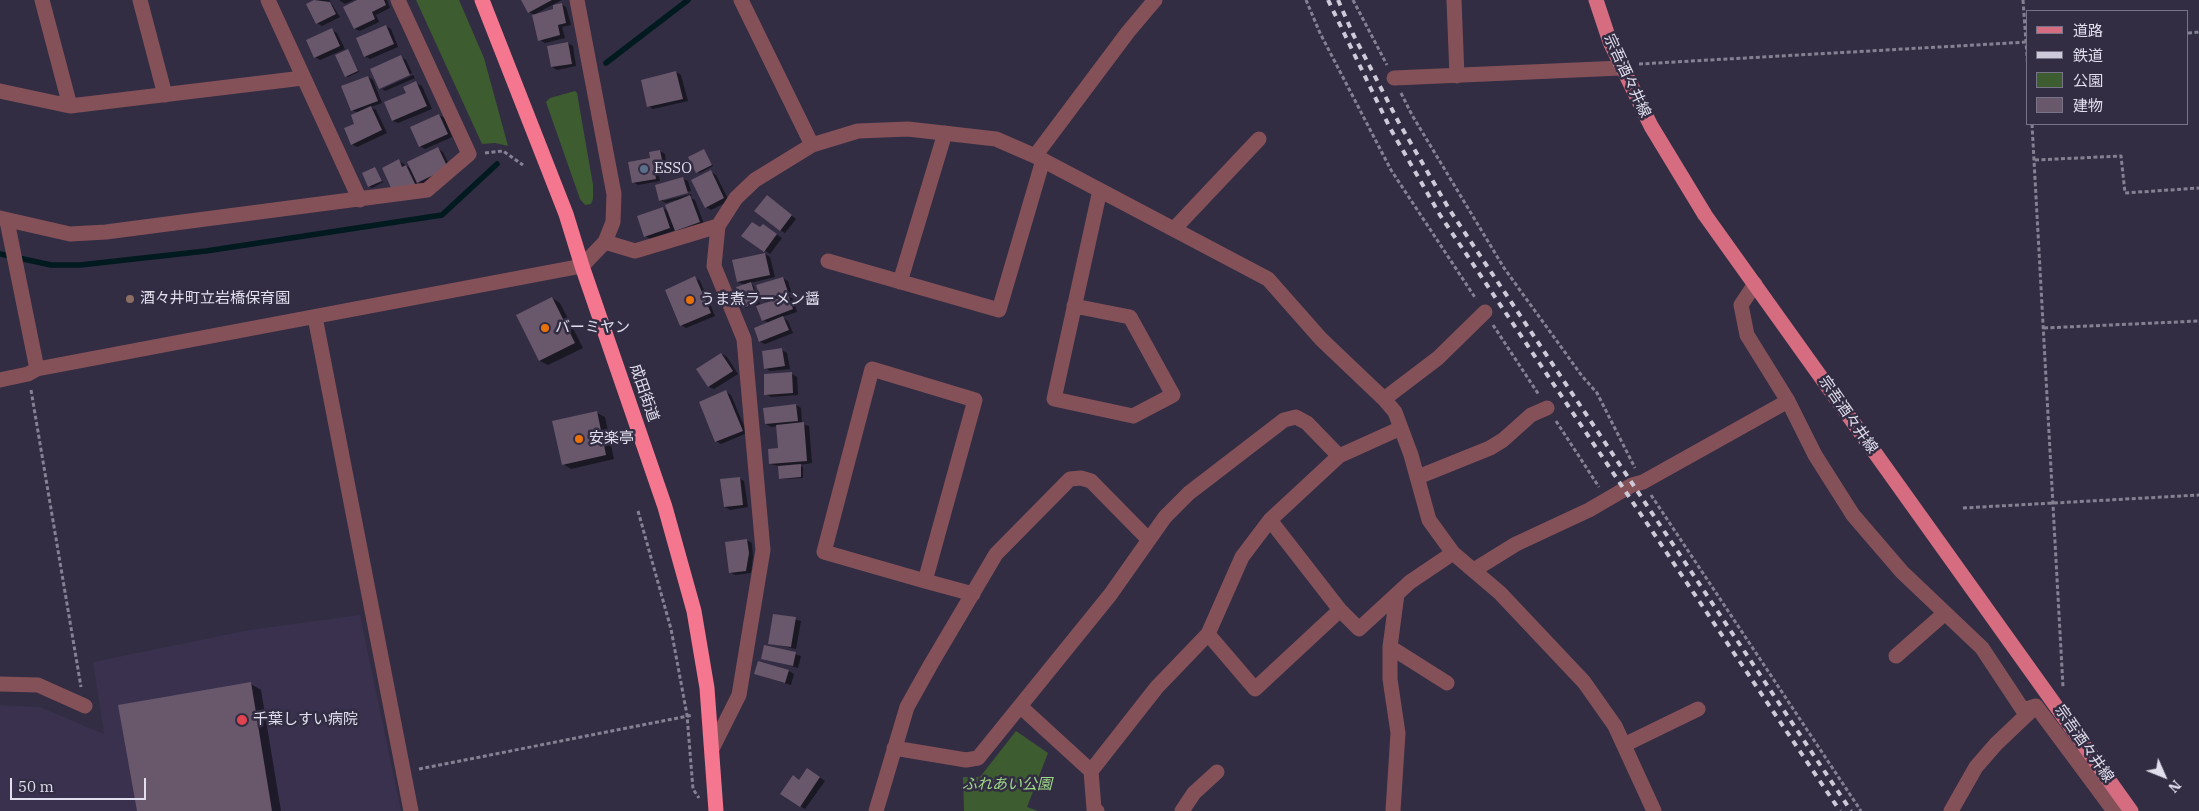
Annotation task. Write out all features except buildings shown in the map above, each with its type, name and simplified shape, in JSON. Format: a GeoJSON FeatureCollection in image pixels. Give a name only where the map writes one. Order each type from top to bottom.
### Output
{"type":"FeatureCollection","features":[{"type":"Feature","properties":{"kind":"highway","name":"成田街道"},"geometry":{"type":"LineString","coordinates":[[482,0],[566,214],[665,507],[694,611],[713,747],[716,811]]}},
{"type":"Feature","properties":{"kind":"main road","name":"宗吾酒々井線"},"geometry":{"type":"LineString","coordinates":[[1596,0],[1621,68],[1651,126],[1705,215],[2057,693],[2131,811]]}},
{"type":"Feature","properties":{"kind":"street"},"geometry":{"type":"LineString","coordinates":[[42,0],[70,106]]}},
{"type":"Feature","properties":{"kind":"street"},"geometry":{"type":"LineString","coordinates":[[140,0],[165,95]]}},
{"type":"Feature","properties":{"kind":"street"},"geometry":{"type":"LineString","coordinates":[[268,0],[302,78],[360,200]]}},
{"type":"Feature","properties":{"kind":"street"},"geometry":{"type":"LineString","coordinates":[[32,372],[19,281],[4,220],[70,234],[79,234],[360,200],[427,190],[469,154],[398,0]]}},
{"type":"Feature","properties":{"kind":"street"},"geometry":{"type":"LineString","coordinates":[[0,380],[315,316],[582,266],[605,242],[613,222],[614,194],[577,0]]}},
{"type":"Feature","properties":{"kind":"street"},"geometry":{"type":"LineString","coordinates":[[742,0],[812,145]]}},
{"type":"Feature","properties":{"kind":"street"},"geometry":{"type":"LineString","coordinates":[[828,261],[999,310],[1039,158],[1128,32],[1156,0]]}},
{"type":"Feature","properties":{"kind":"street"},"geometry":{"type":"LineString","coordinates":[[1454,0],[1457,76]]}},
{"type":"Feature","properties":{"kind":"street"},"geometry":{"type":"LineString","coordinates":[[1394,78],[1621,68]]}},
{"type":"Feature","properties":{"kind":"street"},"geometry":{"type":"LineString","coordinates":[[0,91],[70,106],[302,78]]}},
{"type":"Feature","properties":{"kind":"street"},"geometry":{"type":"LineString","coordinates":[[713,747],[739,695],[763,550],[744,339],[714,266],[718,226],[736,198],[755,180],[812,145],[858,131],[908,129],[996,139],[1039,158],[1268,279],[1321,339],[1384,399],[1395,412],[1418,477],[1429,520],[1453,553],[1500,593],[1584,682],[1615,726],[1654,811]]}},
{"type":"Feature","properties":{"kind":"street"},"geometry":{"type":"LineString","coordinates":[[900,282],[945,133]]}},
{"type":"Feature","properties":{"kind":"street"},"geometry":{"type":"LineString","coordinates":[[1174,229],[1259,139]]}},
{"type":"Feature","properties":{"kind":"street"},"geometry":{"type":"LineString","coordinates":[[1074,306],[1130,317],[1173,395],[1133,416],[1054,399],[1074,306],[1100,190]]}},
{"type":"Feature","properties":{"kind":"street"},"geometry":{"type":"LineString","coordinates":[[605,242],[635,250],[718,226]]}},
{"type":"Feature","properties":{"kind":"street"},"geometry":{"type":"LineString","coordinates":[[1755,284],[1741,305],[1747,335],[1788,401],[1815,455],[1853,514],[1902,572],[1982,648],[2023,710],[2036,706]]}},
{"type":"Feature","properties":{"kind":"street"},"geometry":{"type":"LineString","coordinates":[[1384,399],[1438,358],[1485,312]]}},
{"type":"Feature","properties":{"kind":"street"},"geometry":{"type":"LineString","coordinates":[[315,316],[411,811]]}},
{"type":"Feature","properties":{"kind":"street"},"geometry":{"type":"LineString","coordinates":[[925,581],[975,400],[872,369],[824,552],[925,581],[972,594]]}},
{"type":"Feature","properties":{"kind":"street"},"geometry":{"type":"LineString","coordinates":[[1474,570],[1516,544],[1608,500],[1632,485],[1643,482],[1788,401]]}},
{"type":"Feature","properties":{"kind":"street"},"geometry":{"type":"LineString","coordinates":[[1418,477],[1490,448],[1503,440],[1532,415],[1547,408]]}},
{"type":"Feature","properties":{"kind":"street"},"geometry":{"type":"LineString","coordinates":[[894,748],[966,760],[978,758],[1110,595],[1165,517],[1189,493],[1284,420],[1296,417],[1307,423],[1339,456]]}},
{"type":"Feature","properties":{"kind":"street"},"geometry":{"type":"LineString","coordinates":[[1097,811],[1094,809],[1091,771],[1157,687],[1208,634],[1242,557],[1270,520],[1339,456],[1401,428]]}},
{"type":"Feature","properties":{"kind":"street"},"geometry":{"type":"LineString","coordinates":[[876,811],[907,706],[972,594],[996,554],[1070,479],[1081,478],[1091,481],[1149,540]]}},
{"type":"Feature","properties":{"kind":"street"},"geometry":{"type":"LineString","coordinates":[[1270,520],[1340,610],[1359,629],[1410,582],[1453,553]]}},
{"type":"Feature","properties":{"kind":"street"},"geometry":{"type":"LineString","coordinates":[[1394,811],[1398,733],[1390,679],[1390,647],[1397,594]]}},
{"type":"Feature","properties":{"kind":"street"},"geometry":{"type":"LineString","coordinates":[[1208,634],[1255,688],[1340,610]]}},
{"type":"Feature","properties":{"kind":"street"},"geometry":{"type":"LineString","coordinates":[[1896,656],[1944,613]]}},
{"type":"Feature","properties":{"kind":"street"},"geometry":{"type":"LineString","coordinates":[[1390,647],[1447,683]]}},
{"type":"Feature","properties":{"kind":"street"},"geometry":{"type":"LineString","coordinates":[[0,684],[38,685],[85,706]]}},
{"type":"Feature","properties":{"kind":"street"},"geometry":{"type":"LineString","coordinates":[[1951,811],[1976,767],[1996,744],[2036,706],[2057,693]]}},
{"type":"Feature","properties":{"kind":"street"},"geometry":{"type":"LineString","coordinates":[[2036,706],[2114,811]]}},
{"type":"Feature","properties":{"kind":"street"},"geometry":{"type":"LineString","coordinates":[[1021,707],[1091,771]]}},
{"type":"Feature","properties":{"kind":"street"},"geometry":{"type":"LineString","coordinates":[[1624,745],[1698,709]]}},
{"type":"Feature","properties":{"kind":"street"},"geometry":{"type":"LineString","coordinates":[[1182,811],[1194,793],[1217,772]]}},
{"type":"Feature","properties":{"kind":"path"},"geometry":{"type":"LineString","coordinates":[[1306,0],[1320,33],[1391,170],[1442,251],[1485,312],[1608,500]]}},
{"type":"Feature","properties":{"kind":"path"},"geometry":{"type":"LineString","coordinates":[[1353,0],[1412,115],[1504,268],[1582,376],[1597,392],[1643,482],[1861,811]]}},
{"type":"Feature","properties":{"kind":"path"},"geometry":{"type":"LineString","coordinates":[[2023,0],[2026,32]]}},
{"type":"Feature","properties":{"kind":"path"},"geometry":{"type":"LineString","coordinates":[[1621,68],[1647,62],[2026,42]]}},
{"type":"Feature","properties":{"kind":"path"},"geometry":{"type":"LineString","coordinates":[[2032,125],[2053,503],[2057,693]]}},
{"type":"Feature","properties":{"kind":"path"},"geometry":{"type":"LineString","coordinates":[[469,154],[504,151],[523,165]]}},
{"type":"Feature","properties":{"kind":"path"},"geometry":{"type":"LineString","coordinates":[[2035,160],[2121,156],[2125,193],[2199,188]]}},
{"type":"Feature","properties":{"kind":"path"},"geometry":{"type":"LineString","coordinates":[[2044,328],[2199,321]]}},
{"type":"Feature","properties":{"kind":"path"},"geometry":{"type":"LineString","coordinates":[[32,372],[85,706]]}},
{"type":"Feature","properties":{"kind":"path"},"geometry":{"type":"LineString","coordinates":[[1963,508],[2199,494]]}},
{"type":"Feature","properties":{"kind":"path"},"geometry":{"type":"LineString","coordinates":[[638,511],[671,629],[687,716],[693,789],[701,802]]}},
{"type":"Feature","properties":{"kind":"path"},"geometry":{"type":"LineString","coordinates":[[404,772],[709,713]]}},
{"type":"Feature","properties":{"kind":"shaded area","name":"千葉しすい病院"},"geometry":{"type":"Polygon","coordinates":[[[360,615],[401,811],[0,811],[0,705],[40,707],[104,734],[93,662],[249,630],[360,615]]]}},
{"type":"Feature","properties":{"kind":"green space"},"geometry":{"type":"Polygon","coordinates":[[[416,0],[459,0],[484,58],[508,146],[495,143],[482,144],[416,0]]]}},
{"type":"Feature","properties":{"kind":"green space"},"geometry":{"type":"Polygon","coordinates":[[[575,91],[577,93],[593,185],[591,204],[585,205],[580,199],[546,102],[550,98],[575,91]]]}},
{"type":"Feature","properties":{"kind":"green space","name":"ふれあい公園"},"geometry":{"type":"Polygon","coordinates":[[[1016,731],[1048,753],[1027,807],[1038,811],[964,811],[963,777],[980,777],[1016,731]]]}},
{"type":"Feature","properties":{"kind":"waterway"},"geometry":{"type":"LineString","coordinates":[[606,63],[688,0]]}},
{"type":"Feature","properties":{"kind":"waterway"},"geometry":{"type":"LineString","coordinates":[[0,254],[51,265],[80,265],[206,251],[442,215],[497,164]]}},
{"type":"Feature","properties":{"kind":"railway"},"geometry":{"type":"LineString","coordinates":[[1328,0],[1390,128],[1440,215],[1840,811]]}},
{"type":"Feature","properties":{"kind":"railway"},"geometry":{"type":"LineString","coordinates":[[1338,0],[1353,34],[1398,121],[1449,209],[1851,811]]}},
{"type":"Feature","properties":{"kind":"place","name":"ESSO"},"geometry":{"type":"Point","coordinates":[644,169]}},
{"type":"Feature","properties":{"kind":"place","name":"酒々井町立岩橋保育園"},"geometry":{"type":"Point","coordinates":[130,299]}},
{"type":"Feature","properties":{"kind":"place","name":"うま煮ラーメン醤"},"geometry":{"type":"Point","coordinates":[690,300]}},
{"type":"Feature","properties":{"kind":"place","name":"バーミヤン"},"geometry":{"type":"Point","coordinates":[545,328]}},
{"type":"Feature","properties":{"kind":"place","name":"安楽亭"},"geometry":{"type":"Point","coordinates":[579,439]}},
{"type":"Feature","properties":{"kind":"place","name":"千葉しすい病院"},"geometry":{"type":"Point","coordinates":[242,720]}}]}
